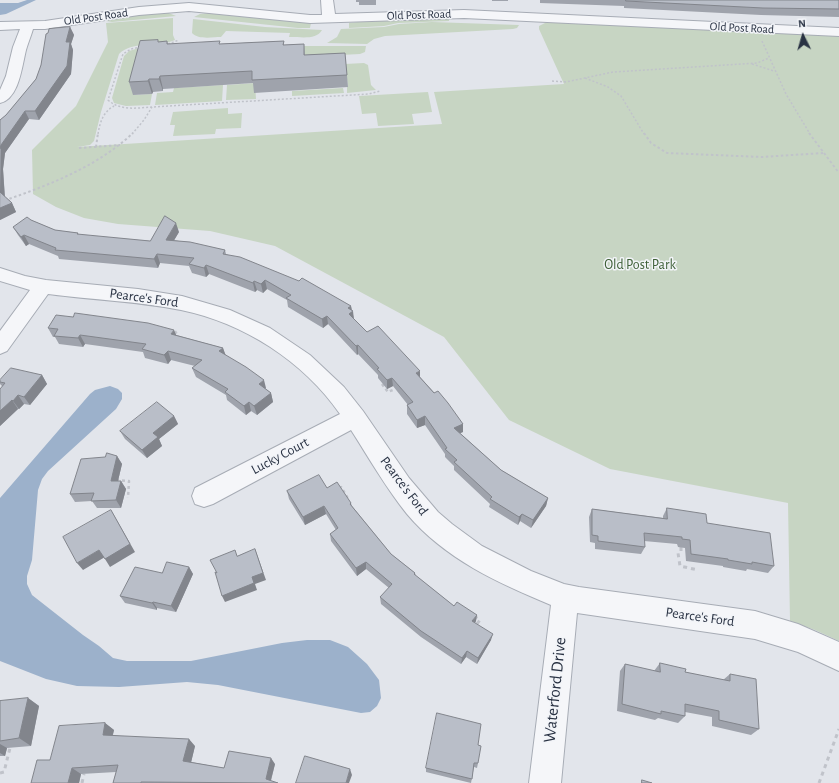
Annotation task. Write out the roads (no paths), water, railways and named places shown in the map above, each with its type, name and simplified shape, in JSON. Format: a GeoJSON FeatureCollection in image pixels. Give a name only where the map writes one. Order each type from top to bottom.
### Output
{"type":"FeatureCollection","features":[{"type":"Feature","properties":{"kind":"street"},"geometry":{"type":"LineString","coordinates":[[327,0],[330,19]]}},
{"type":"Feature","properties":{"kind":"street"},"geometry":{"type":"LineString","coordinates":[[464,14],[465,0]]}},
{"type":"Feature","properties":{"kind":"street","name":"Old Post Road"},"geometry":{"type":"LineString","coordinates":[[0,26],[28,26],[190,4],[290,18],[330,19],[464,14],[839,32]]}},
{"type":"Feature","properties":{"kind":"street"},"geometry":{"type":"LineString","coordinates":[[0,99],[13,81],[19,50],[28,26]]}},
{"type":"Feature","properties":{"kind":"street","name":"Pearce's Ford"},"geometry":{"type":"LineString","coordinates":[[0,274],[10,279],[43,287],[160,299],[205,308],[232,318],[266,335],[307,363],[328,384],[355,417],[402,488],[443,533],[475,557],[519,579],[565,597],[755,625],[782,632],[839,657]]}},
{"type":"Feature","properties":{"kind":"street"},"geometry":{"type":"LineString","coordinates":[[0,346],[43,287]]}},
{"type":"Feature","properties":{"kind":"street","name":"Lucky Court"},"geometry":{"type":"LineString","coordinates":[[204,496],[355,417]]}},
{"type":"Feature","properties":{"kind":"street","name":"Waterford Drive"},"geometry":{"type":"LineString","coordinates":[[545,783],[565,597]]}},
{"type":"Feature","properties":{"kind":"water"},"geometry":{"type":"Polygon","coordinates":[[[27,0],[36,0],[6,14],[0,15],[0,3],[18,3],[27,0]]]}},
{"type":"Feature","properties":{"kind":"water"},"geometry":{"type":"Polygon","coordinates":[[[110,386],[118,389],[122,393],[122,399],[116,409],[48,471],[42,479],[38,490],[32,560],[27,576],[27,584],[32,595],[113,658],[127,661],[191,661],[282,643],[307,640],[330,640],[348,647],[367,664],[379,680],[381,698],[377,706],[370,712],[361,713],[218,685],[187,682],[119,687],[77,686],[46,679],[0,661],[0,498],[90,394],[95,390],[110,386]]]}},
{"type":"Feature","properties":{"kind":"park label","name":"Old Post Park"},"geometry":{"type":"Point","coordinates":[640,265]}}]}
